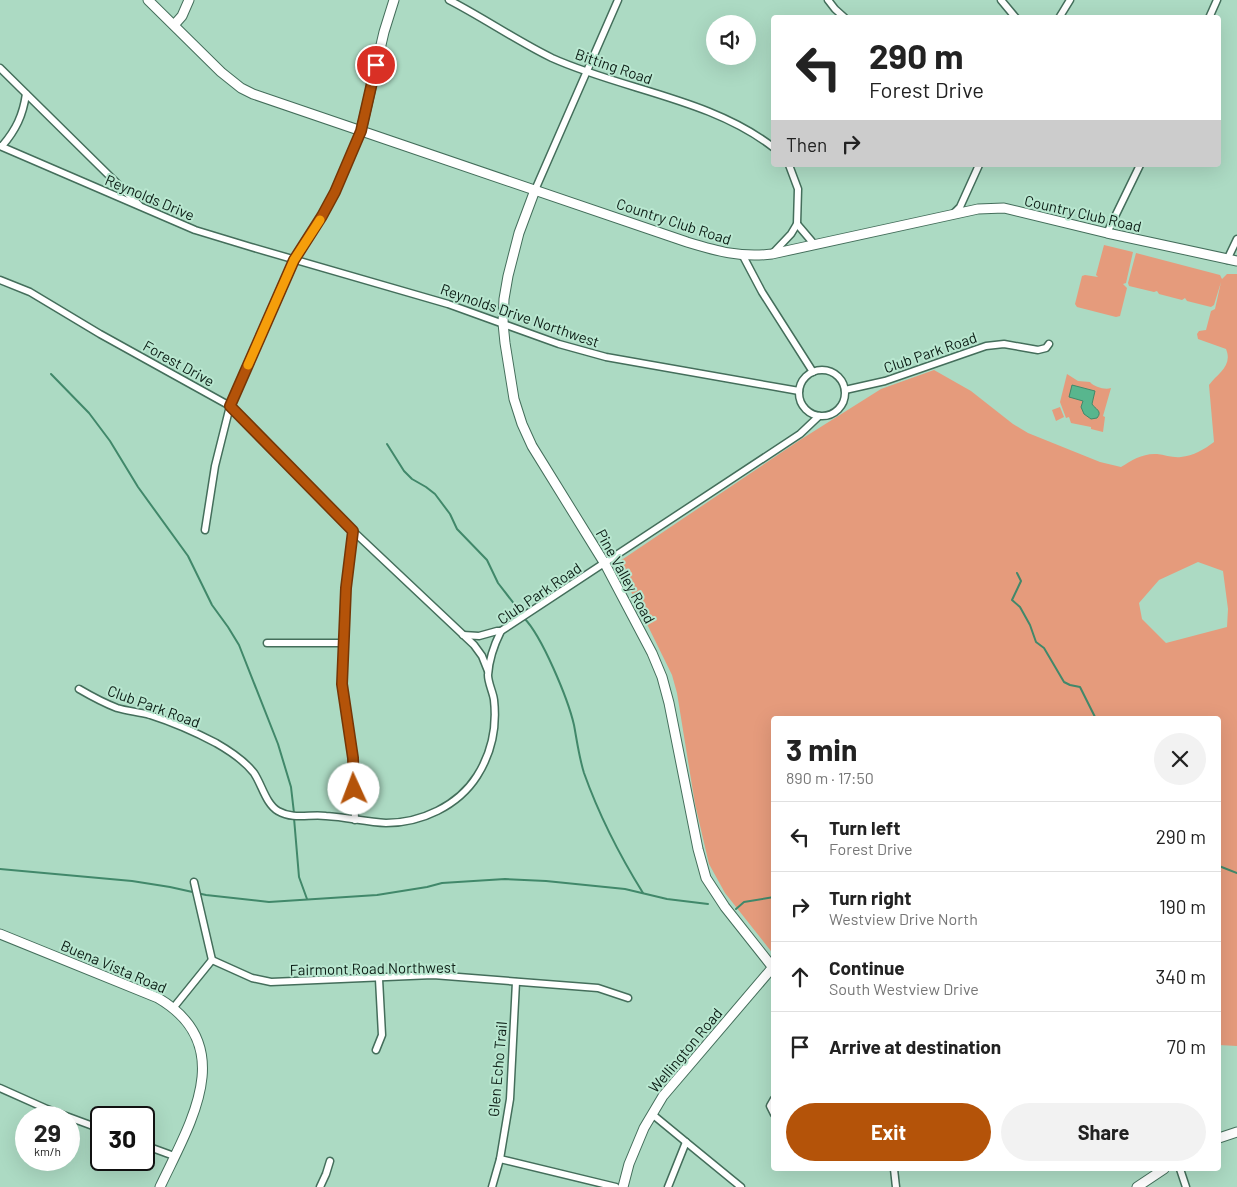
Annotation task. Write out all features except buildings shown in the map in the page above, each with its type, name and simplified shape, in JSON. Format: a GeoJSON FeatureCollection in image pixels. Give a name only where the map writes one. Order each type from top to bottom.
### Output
{"type":"FeatureCollection","features":[{"type":"Feature","properties":{"kind":"street","name":"Country Club Road"},"geometry":{"type":"LineString","coordinates":[[148,0],[221,72],[241,88],[268,100],[730,254],[743,256],[772,254],[978,209],[1004,208],[1232,261]]}},
{"type":"Feature","properties":{"kind":"street"},"geometry":{"type":"LineString","coordinates":[[174,25],[182,16],[189,0]]}},
{"type":"Feature","properties":{"kind":"street"},"geometry":{"type":"LineString","coordinates":[[205,530],[215,466],[230,406],[294,260],[326,210],[361,131],[384,32],[394,0]]}},
{"type":"Feature","properties":{"kind":"street","name":"Bitting Road"},"geometry":{"type":"LineString","coordinates":[[449,0],[553,58],[723,118],[750,131],[771,146]]}},
{"type":"Feature","properties":{"kind":"street"},"geometry":{"type":"LineString","coordinates":[[536,190],[618,0]]}},
{"type":"Feature","properties":{"kind":"street"},"geometry":{"type":"LineString","coordinates":[[828,0],[842,15]]}},
{"type":"Feature","properties":{"kind":"street"},"geometry":{"type":"LineString","coordinates":[[1001,0],[1014,15]]}},
{"type":"Feature","properties":{"kind":"street"},"geometry":{"type":"LineString","coordinates":[[1061,15],[1070,0]]}},
{"type":"Feature","properties":{"kind":"street"},"geometry":{"type":"LineString","coordinates":[[1210,15],[1217,0]]}},
{"type":"Feature","properties":{"kind":"street"},"geometry":{"type":"LineString","coordinates":[[0,68],[142,208]]}},
{"type":"Feature","properties":{"kind":"street"},"geometry":{"type":"LineString","coordinates":[[1,146],[11,136],[18,124],[24,109],[26,94]]}},
{"type":"Feature","properties":{"kind":"street","name":"Reynolds Drive"},"geometry":{"type":"LineString","coordinates":[[1,146],[195,230],[294,260]]}},
{"type":"Feature","properties":{"kind":"street"},"geometry":{"type":"LineString","coordinates":[[789,167],[798,189],[797,224],[800,230],[814,244]]}},
{"type":"Feature","properties":{"kind":"street"},"geometry":{"type":"LineString","coordinates":[[953,214],[960,207],[978,167]]}},
{"type":"Feature","properties":{"kind":"street"},"geometry":{"type":"LineString","coordinates":[[1107,233],[1139,167]]}},
{"type":"Feature","properties":{"kind":"street","name":"Pine Valley Road"},"geometry":{"type":"LineString","coordinates":[[536,190],[513,254],[504,299],[503,323],[514,399],[532,446],[605,564],[652,653],[662,677],[669,703],[698,849],[706,878],[725,907],[771,965]]}},
{"type":"Feature","properties":{"kind":"street"},"geometry":{"type":"LineString","coordinates":[[772,254],[784,243],[797,224]]}},
{"type":"Feature","properties":{"kind":"street"},"geometry":{"type":"LineString","coordinates":[[1232,261],[1237,239]]}},
{"type":"Feature","properties":{"kind":"street"},"geometry":{"type":"LineString","coordinates":[[743,256],[762,292],[813,372]]}},
{"type":"Feature","properties":{"kind":"street","name":"Reynolds Drive Northwest"},"geometry":{"type":"LineString","coordinates":[[294,260],[409,292],[559,344],[606,357],[799,390]]}},
{"type":"Feature","properties":{"kind":"street","name":"Forest Drive"},"geometry":{"type":"LineString","coordinates":[[0,280],[30,292],[100,334],[230,406],[353,531],[478,649],[488,672]]}},
{"type":"Feature","properties":{"kind":"street","name":"Club Park Road"},"geometry":{"type":"LineString","coordinates":[[845,390],[885,381],[986,346],[1004,344],[1038,350],[1046,348],[1050,344]]}},
{"type":"Feature","properties":{"kind":"street"},"geometry":{"type":"LineString","coordinates":[[821,370],[835,374],[841,380],[845,390],[844,402],[840,408],[834,413],[819,416],[806,410],[802,404],[799,390],[804,379],[813,372],[821,370]]}},
{"type":"Feature","properties":{"kind":"street","name":"Club Park Road"},"geometry":{"type":"LineString","coordinates":[[80,689],[116,707],[161,719],[229,750],[255,774],[271,804],[279,811],[292,816],[325,815],[385,823],[417,818],[455,801],[477,776],[488,754],[493,735],[494,702],[488,672],[493,649],[501,631],[800,434],[819,416]]}},
{"type":"Feature","properties":{"kind":"street"},"geometry":{"type":"LineString","coordinates":[[353,531],[346,588],[342,684],[353,758],[355,820]]}},
{"type":"Feature","properties":{"kind":"street"},"geometry":{"type":"LineString","coordinates":[[462,634],[479,636],[501,631]]}},
{"type":"Feature","properties":{"kind":"street"},"geometry":{"type":"LineString","coordinates":[[267,643],[344,643]]}},
{"type":"Feature","properties":{"kind":"street"},"geometry":{"type":"LineString","coordinates":[[174,1007],[212,960],[194,882]]}},
{"type":"Feature","properties":{"kind":"street","name":"Buena Vista Road"},"geometry":{"type":"LineString","coordinates":[[0,934],[158,998],[174,1007],[196,1036],[202,1054],[202,1087],[198,1101],[160,1187]]}},
{"type":"Feature","properties":{"kind":"street","name":"Fairmont Road Northwest"},"geometry":{"type":"LineString","coordinates":[[212,960],[252,978],[271,982],[433,976],[598,988],[628,998]]}},
{"type":"Feature","properties":{"kind":"street","name":"Wellington Road"},"geometry":{"type":"LineString","coordinates":[[624,1187],[629,1164],[644,1128],[663,1096],[771,970]]}},
{"type":"Feature","properties":{"kind":"street"},"geometry":{"type":"LineString","coordinates":[[376,1050],[382,1035],[379,979]]}},
{"type":"Feature","properties":{"kind":"street","name":"Glen Echo Trail"},"geometry":{"type":"LineString","coordinates":[[492,1187],[500,1159],[510,1099],[516,982]]}},
{"type":"Feature","properties":{"kind":"street"},"geometry":{"type":"LineString","coordinates":[[0,1088],[47,1109],[90,1124]]}},
{"type":"Feature","properties":{"kind":"street"},"geometry":{"type":"LineString","coordinates":[[652,1114],[741,1187]]}},
{"type":"Feature","properties":{"kind":"street"},"geometry":{"type":"LineString","coordinates":[[1221,1137],[1237,1132]]}},
{"type":"Feature","properties":{"kind":"street"},"geometry":{"type":"LineString","coordinates":[[668,1187],[686,1142]]}},
{"type":"Feature","properties":{"kind":"street"},"geometry":{"type":"LineString","coordinates":[[155,1149],[174,1156]]}},
{"type":"Feature","properties":{"kind":"street"},"geometry":{"type":"LineString","coordinates":[[500,1159],[616,1187]]}},
{"type":"Feature","properties":{"kind":"street"},"geometry":{"type":"LineString","coordinates":[[320,1187],[330,1161]]}},
{"type":"Feature","properties":{"kind":"street"},"geometry":{"type":"LineString","coordinates":[[894,1171],[896,1187]]}},
{"type":"Feature","properties":{"kind":"street"},"geometry":{"type":"LineString","coordinates":[[1137,1187],[1161,1171]]}},
{"type":"Feature","properties":{"kind":"street"},"geometry":{"type":"LineString","coordinates":[[1181,1171],[1186,1187]]}},
{"type":"Feature","properties":{"kind":"shaded area"},"geometry":{"type":"Polygon","coordinates":[[[1104,245],[1133,252],[1126,283],[1123,284],[1127,288],[1120,316],[1116,317],[1077,307],[1075,304],[1082,276],[1098,277],[1096,275],[1104,245]]]}},
{"type":"Feature","properties":{"kind":"shaded area"},"geometry":{"type":"Polygon","coordinates":[[[1136,253],[1220,275],[1222,279],[1227,274],[1237,274],[1237,1046],[1221,1045],[1221,716],[771,716],[771,951],[725,893],[709,864],[695,804],[677,693],[672,675],[617,563],[800,440],[881,389],[934,370],[971,391],[1013,424],[1028,433],[1100,462],[1121,467],[1142,456],[1157,454],[1181,457],[1203,450],[1214,442],[1209,385],[1224,369],[1228,355],[1226,349],[1198,339],[1197,334],[1199,331],[1206,330],[1211,311],[1215,309],[1221,282],[1214,305],[1211,307],[1187,301],[1185,298],[1182,300],[1159,294],[1157,291],[1154,292],[1129,286],[1128,283],[1136,253]],[[1198,562],[1159,580],[1139,603],[1142,619],[1166,643],[1227,627],[1228,609],[1223,571],[1198,562]]]}},
{"type":"Feature","properties":{"kind":"shaded area"},"geometry":{"type":"Polygon","coordinates":[[[1067,374],[1078,381],[1090,382],[1103,388],[1111,388],[1103,416],[1105,417],[1103,432],[1091,429],[1091,427],[1071,423],[1069,417],[1066,418],[1060,402],[1067,374]]]}},
{"type":"Feature","properties":{"kind":"shaded area"},"geometry":{"type":"Polygon","coordinates":[[[1072,385],[1095,391],[1092,404],[1099,412],[1097,418],[1091,419],[1084,414],[1081,407],[1083,401],[1069,397],[1072,385]]]}},
{"type":"Feature","properties":{"kind":"shaded area"},"geometry":{"type":"Polygon","coordinates":[[[1060,407],[1064,417],[1056,421],[1052,410],[1060,407]]]}},
{"type":"Feature","properties":{"kind":"waterway"},"geometry":{"type":"LineString","coordinates":[[51,374],[89,413],[110,441],[138,487],[188,556],[212,605],[239,645],[278,744],[291,787],[294,813]]}},
{"type":"Feature","properties":{"kind":"waterway"},"geometry":{"type":"LineString","coordinates":[[387,444],[404,471],[412,479],[435,494],[450,514],[457,529],[487,560],[498,583],[522,614]]}},
{"type":"Feature","properties":{"kind":"waterway"},"geometry":{"type":"LineString","coordinates":[[1017,573],[1021,581],[1012,600],[1020,607],[1030,625],[1036,642],[1044,648],[1064,682],[1080,687],[1094,716]]}},
{"type":"Feature","properties":{"kind":"waterway"},"geometry":{"type":"LineString","coordinates":[[524,618],[539,639],[560,684],[574,725],[584,773],[596,804],[618,850],[643,893]]}},
{"type":"Feature","properties":{"kind":"waterway"},"geometry":{"type":"LineString","coordinates":[[294,818],[299,877],[307,899]]}},
{"type":"Feature","properties":{"kind":"waterway"},"geometry":{"type":"LineString","coordinates":[[1221,867],[1237,873]]}},
{"type":"Feature","properties":{"kind":"waterway"},"geometry":{"type":"LineString","coordinates":[[0,869],[132,881],[206,895],[269,902],[377,895],[442,883],[505,879],[625,889],[667,899],[708,904]]}},
{"type":"Feature","properties":{"kind":"waterway"},"geometry":{"type":"LineString","coordinates":[[736,909],[744,902],[771,898]]}},
{"type":"Feature","properties":{"kind":"slow traffic"},"geometry":{"type":"LineString","coordinates":[[248,365],[294,260],[320,220]]}},
{"type":"Feature","properties":{"kind":"route"},"geometry":{"type":"LineString","coordinates":[[354,789],[353,758],[342,684],[346,588],[353,531],[230,406],[294,260],[335,192],[361,131],[376,65]]}}]}
